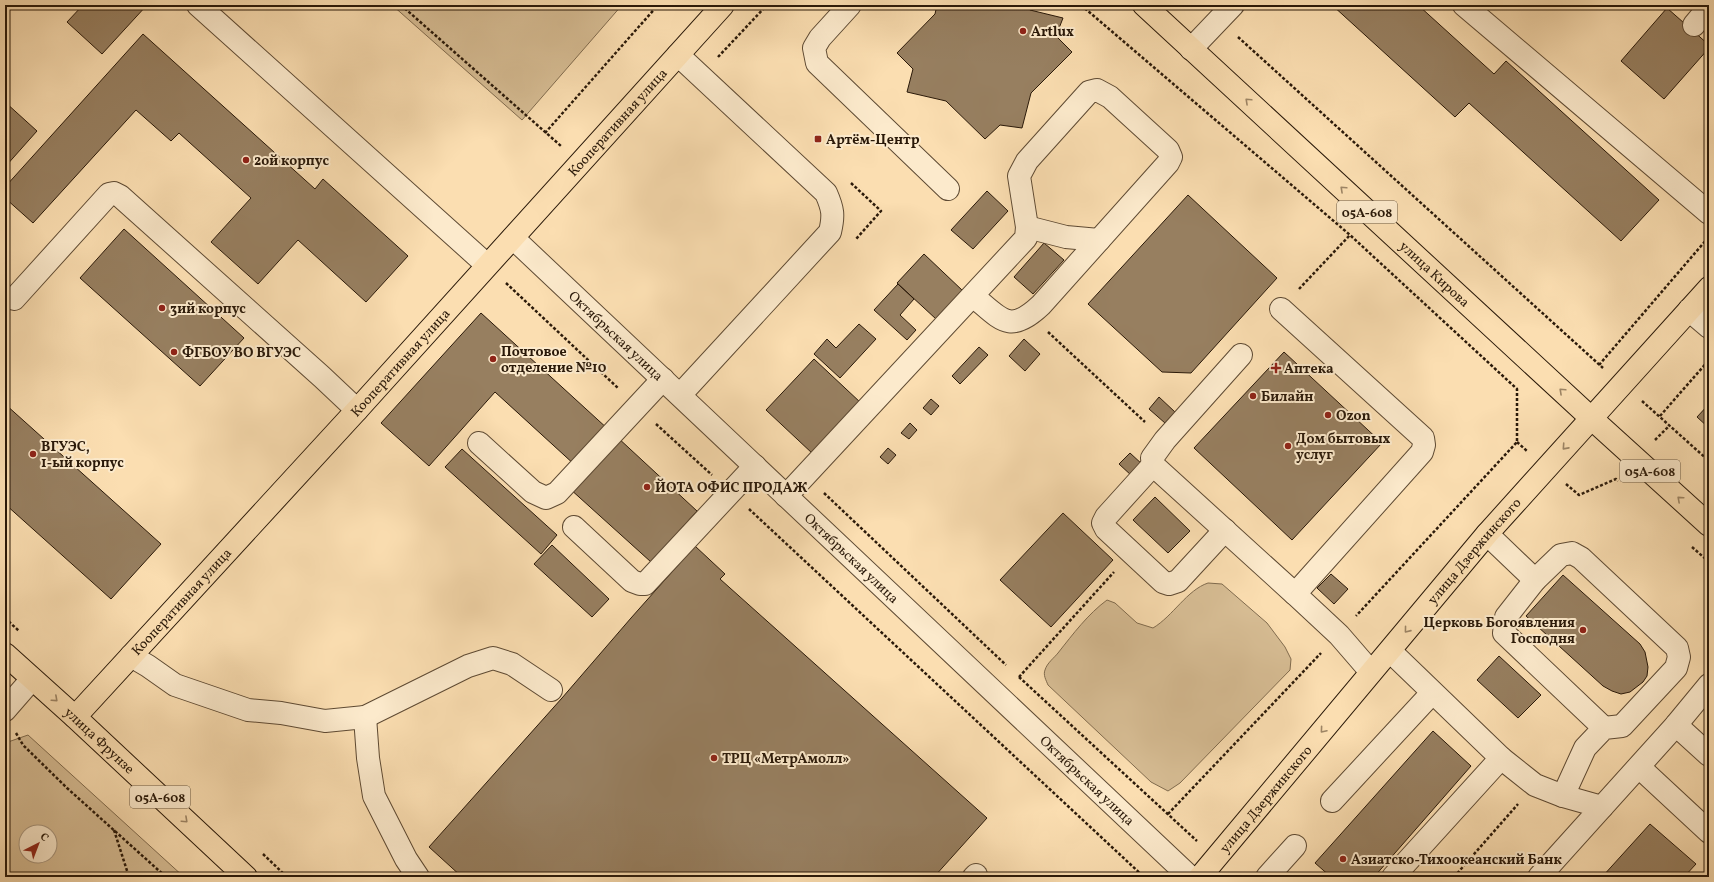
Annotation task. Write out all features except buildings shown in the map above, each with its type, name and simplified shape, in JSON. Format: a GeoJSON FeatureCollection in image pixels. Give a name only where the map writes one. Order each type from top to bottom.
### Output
{"type":"FeatureCollection","features":[{"type":"Feature","properties":{"kind":"main road","name":"Кооперативная улица"},"geometry":{"type":"LineString","coordinates":[[75,717],[357,410],[494,273],[513,238],[723,5]]}},
{"type":"Feature","properties":{"kind":"main road","name":"улица Кирова"},"geometry":{"type":"LineString","coordinates":[[1144,5],[1709,525]]}},
{"type":"Feature","properties":{"kind":"main road","name":"улица Дзержинского"},"geometry":{"type":"LineString","coordinates":[[1200,877],[1486,534],[1709,288]]}},
{"type":"Feature","properties":{"kind":"main road","name":"улица Фрунзе"},"geometry":{"type":"LineString","coordinates":[[5,654],[75,717],[246,877]]}},
{"type":"Feature","properties":{"kind":"street"},"geometry":{"type":"LineString","coordinates":[[198,5],[494,273]]}},
{"type":"Feature","properties":{"kind":"street"},"geometry":{"type":"LineString","coordinates":[[850,5],[820,38],[814,48],[817,63],[948,190]]}},
{"type":"Feature","properties":{"kind":"street"},"geometry":{"type":"LineString","coordinates":[[1464,5],[1709,213]]}},
{"type":"Feature","properties":{"kind":"street"},"geometry":{"type":"LineString","coordinates":[[1694,25],[1709,6]]}},
{"type":"Feature","properties":{"kind":"street"},"geometry":{"type":"LineString","coordinates":[[1191,49],[1226,12]]}},
{"type":"Feature","properties":{"kind":"street"},"geometry":{"type":"LineString","coordinates":[[678,55],[826,193],[834,217],[830,232],[680,395]]}},
{"type":"Feature","properties":{"kind":"street"},"geometry":{"type":"LineString","coordinates":[[786,496],[1026,238],[1026,227],[1019,176],[1027,160],[1089,92],[1097,90],[1110,97],[1168,150],[1171,157],[1168,163],[1041,305],[1030,315],[1010,322],[1002,320],[973,296]]}},
{"type":"Feature","properties":{"kind":"street"},"geometry":{"type":"LineString","coordinates":[[14,299],[109,194],[114,193],[120,196],[357,410]]}},
{"type":"Feature","properties":{"kind":"street"},"geometry":{"type":"LineString","coordinates":[[1026,227],[1066,237],[1099,240]]}},
{"type":"Feature","properties":{"kind":"street","name":"Октябрьская улица"},"geometry":{"type":"LineString","coordinates":[[513,238],[1190,877]]}},
{"type":"Feature","properties":{"kind":"street"},"geometry":{"type":"LineString","coordinates":[[1281,309],[1423,438],[1424,445],[1422,452],[1295,594]]}},
{"type":"Feature","properties":{"kind":"street"},"geometry":{"type":"LineString","coordinates":[[1689,310],[1709,327]]}},
{"type":"Feature","properties":{"kind":"street"},"geometry":{"type":"LineString","coordinates":[[1241,354],[1165,440],[1152,458],[1153,465],[1339,635],[1371,672]]}},
{"type":"Feature","properties":{"kind":"street"},"geometry":{"type":"LineString","coordinates":[[479,443],[534,492],[546,498],[557,493],[662,379]]}},
{"type":"Feature","properties":{"kind":"street"},"geometry":{"type":"LineString","coordinates":[[1153,465],[1106,517],[1103,523],[1106,529],[1163,582],[1169,584],[1178,581],[1225,530]]}},
{"type":"Feature","properties":{"kind":"street"},"geometry":{"type":"LineString","coordinates":[[574,527],[632,581],[645,584],[755,466]]}},
{"type":"Feature","properties":{"kind":"street"},"geometry":{"type":"LineString","coordinates":[[1486,534],[1535,580]]}},
{"type":"Feature","properties":{"kind":"street"},"geometry":{"type":"LineString","coordinates":[[1563,796],[1585,748],[1604,728],[1622,726],[1676,668],[1679,657],[1677,648],[1581,558],[1572,553],[1561,555],[1535,580],[1506,617],[1504,633],[1604,728]]}},
{"type":"Feature","properties":{"kind":"street"},"geometry":{"type":"LineString","coordinates":[[1390,651],[1501,758],[1535,785],[1563,796],[1602,807]]}},
{"type":"Feature","properties":{"kind":"street"},"geometry":{"type":"LineString","coordinates":[[131,656],[175,685],[248,710],[281,713],[325,721],[365,717],[468,666],[493,658],[512,664],[551,690]]}},
{"type":"Feature","properties":{"kind":"street"},"geometry":{"type":"LineString","coordinates":[[9,718],[32,679]]}},
{"type":"Feature","properties":{"kind":"street"},"geometry":{"type":"LineString","coordinates":[[1539,877],[1639,767],[1709,685]]}},
{"type":"Feature","properties":{"kind":"street"},"geometry":{"type":"LineString","coordinates":[[1332,801],[1432,693]]}},
{"type":"Feature","properties":{"kind":"street"},"geometry":{"type":"LineString","coordinates":[[365,717],[368,758],[374,796],[406,859],[418,877]]}},
{"type":"Feature","properties":{"kind":"street"},"geometry":{"type":"LineString","coordinates":[[1676,725],[1709,755]]}},
{"type":"Feature","properties":{"kind":"street"},"geometry":{"type":"LineString","coordinates":[[1393,877],[1501,758]]}},
{"type":"Feature","properties":{"kind":"street"},"geometry":{"type":"LineString","coordinates":[[1639,767],[1709,832]]}},
{"type":"Feature","properties":{"kind":"street"},"geometry":{"type":"LineString","coordinates":[[1267,877],[1295,846]]}},
{"type":"Feature","properties":{"kind":"path"},"geometry":{"type":"LineString","coordinates":[[401,5],[545,133],[582,162]]}},
{"type":"Feature","properties":{"kind":"path"},"geometry":{"type":"LineString","coordinates":[[545,133],[658,5]]}},
{"type":"Feature","properties":{"kind":"path"},"geometry":{"type":"LineString","coordinates":[[724,62],[718,56],[767,5]]}},
{"type":"Feature","properties":{"kind":"path"},"geometry":{"type":"LineString","coordinates":[[1081,5],[1350,235],[1517,389],[1517,442],[1339,635],[1168,814]]}},
{"type":"Feature","properties":{"kind":"path"},"geometry":{"type":"LineString","coordinates":[[1226,12],[1599,365],[1660,416],[1709,461]]}},
{"type":"Feature","properties":{"kind":"path"},"geometry":{"type":"LineString","coordinates":[[847,179],[881,211],[855,240]]}},
{"type":"Feature","properties":{"kind":"path"},"geometry":{"type":"LineString","coordinates":[[1281,309],[1350,235]]}},
{"type":"Feature","properties":{"kind":"path"},"geometry":{"type":"LineString","coordinates":[[1599,365],[1709,237]]}},
{"type":"Feature","properties":{"kind":"path"},"geometry":{"type":"LineString","coordinates":[[494,273],[1144,877]]}},
{"type":"Feature","properties":{"kind":"path"},"geometry":{"type":"LineString","coordinates":[[1030,315],[1165,440]]}},
{"type":"Feature","properties":{"kind":"path"},"geometry":{"type":"LineString","coordinates":[[1660,416],[1709,360]]}},
{"type":"Feature","properties":{"kind":"path"},"geometry":{"type":"LineString","coordinates":[[1517,442],[1579,495],[1616,479],[1622,484]]}},
{"type":"Feature","properties":{"kind":"path"},"geometry":{"type":"LineString","coordinates":[[806,475],[1008,666]]}},
{"type":"Feature","properties":{"kind":"path"},"geometry":{"type":"LineString","coordinates":[[1692,546],[1709,562]]}},
{"type":"Feature","properties":{"kind":"path"},"geometry":{"type":"LineString","coordinates":[[1019,677],[1132,553]]}},
{"type":"Feature","properties":{"kind":"path"},"geometry":{"type":"LineString","coordinates":[[1014,672],[1216,858]]}},
{"type":"Feature","properties":{"kind":"path"},"geometry":{"type":"LineString","coordinates":[[9,718],[23,745],[166,877]]}},
{"type":"Feature","properties":{"kind":"path"},"geometry":{"type":"LineString","coordinates":[[1454,877],[1535,785]]}},
{"type":"Feature","properties":{"kind":"path"},"geometry":{"type":"LineString","coordinates":[[114,829],[129,877]]}},
{"type":"Feature","properties":{"kind":"shaded area"},"geometry":{"type":"Polygon","coordinates":[[[392,5],[622,5],[522,120],[392,5]]]}},
{"type":"Feature","properties":{"kind":"shaded area"},"geometry":{"type":"Polygon","coordinates":[[[1208,583],[1222,584],[1267,623],[1285,647],[1291,659],[1290,670],[1180,783],[1168,791],[1151,782],[1048,685],[1044,672],[1049,663],[1081,625],[1107,600],[1115,603],[1137,623],[1153,628],[1167,617],[1193,591],[1208,583]]]}},
{"type":"Feature","properties":{"kind":"shaded area"},"geometry":{"type":"Polygon","coordinates":[[[28,735],[184,877],[5,877],[5,745],[8,742],[28,735]]]}},
{"type":"Feature","properties":{"kind":"place","name":"Artlux"},"geometry":{"type":"Point","coordinates":[1023,31]}},
{"type":"Feature","properties":{"kind":"place","name":"Артём-Центр"},"geometry":{"type":"Point","coordinates":[818,139]}},
{"type":"Feature","properties":{"kind":"place","name":"2ой корпус"},"geometry":{"type":"Point","coordinates":[246,160]}},
{"type":"Feature","properties":{"kind":"place","name":"3ий корпус"},"geometry":{"type":"Point","coordinates":[162,308]}},
{"type":"Feature","properties":{"kind":"place","name":"ФГБОУ ВО ВГУЭС"},"geometry":{"type":"Point","coordinates":[174,352]}},
{"type":"Feature","properties":{"kind":"place","name":"Почтовое отделение №10"},"geometry":{"type":"Point","coordinates":[493,359]}},
{"type":"Feature","properties":{"kind":"place","name":"Аптека"},"geometry":{"type":"Point","coordinates":[1276,368]}},
{"type":"Feature","properties":{"kind":"place","name":"Билайн"},"geometry":{"type":"Point","coordinates":[1253,396]}},
{"type":"Feature","properties":{"kind":"place","name":"Ozon"},"geometry":{"type":"Point","coordinates":[1328,415]}},
{"type":"Feature","properties":{"kind":"place","name":"Дом бытовых услуг"},"geometry":{"type":"Point","coordinates":[1288,446]}},
{"type":"Feature","properties":{"kind":"place","name":"ВГУЭС, 1-ый корпус"},"geometry":{"type":"Point","coordinates":[33,454]}},
{"type":"Feature","properties":{"kind":"place","name":"ЙОТА ОФИС ПРОДАЖ"},"geometry":{"type":"Point","coordinates":[647,487]}},
{"type":"Feature","properties":{"kind":"place","name":"Церковь Богоявления Господня"},"geometry":{"type":"Point","coordinates":[1583,630]}},
{"type":"Feature","properties":{"kind":"place","name":"ТРЦ «МетрАмолл»"},"geometry":{"type":"Point","coordinates":[714,758]}},
{"type":"Feature","properties":{"kind":"place","name":"Азиатско-Тихоокеанский Банк"},"geometry":{"type":"Point","coordinates":[1343,859]}}]}
